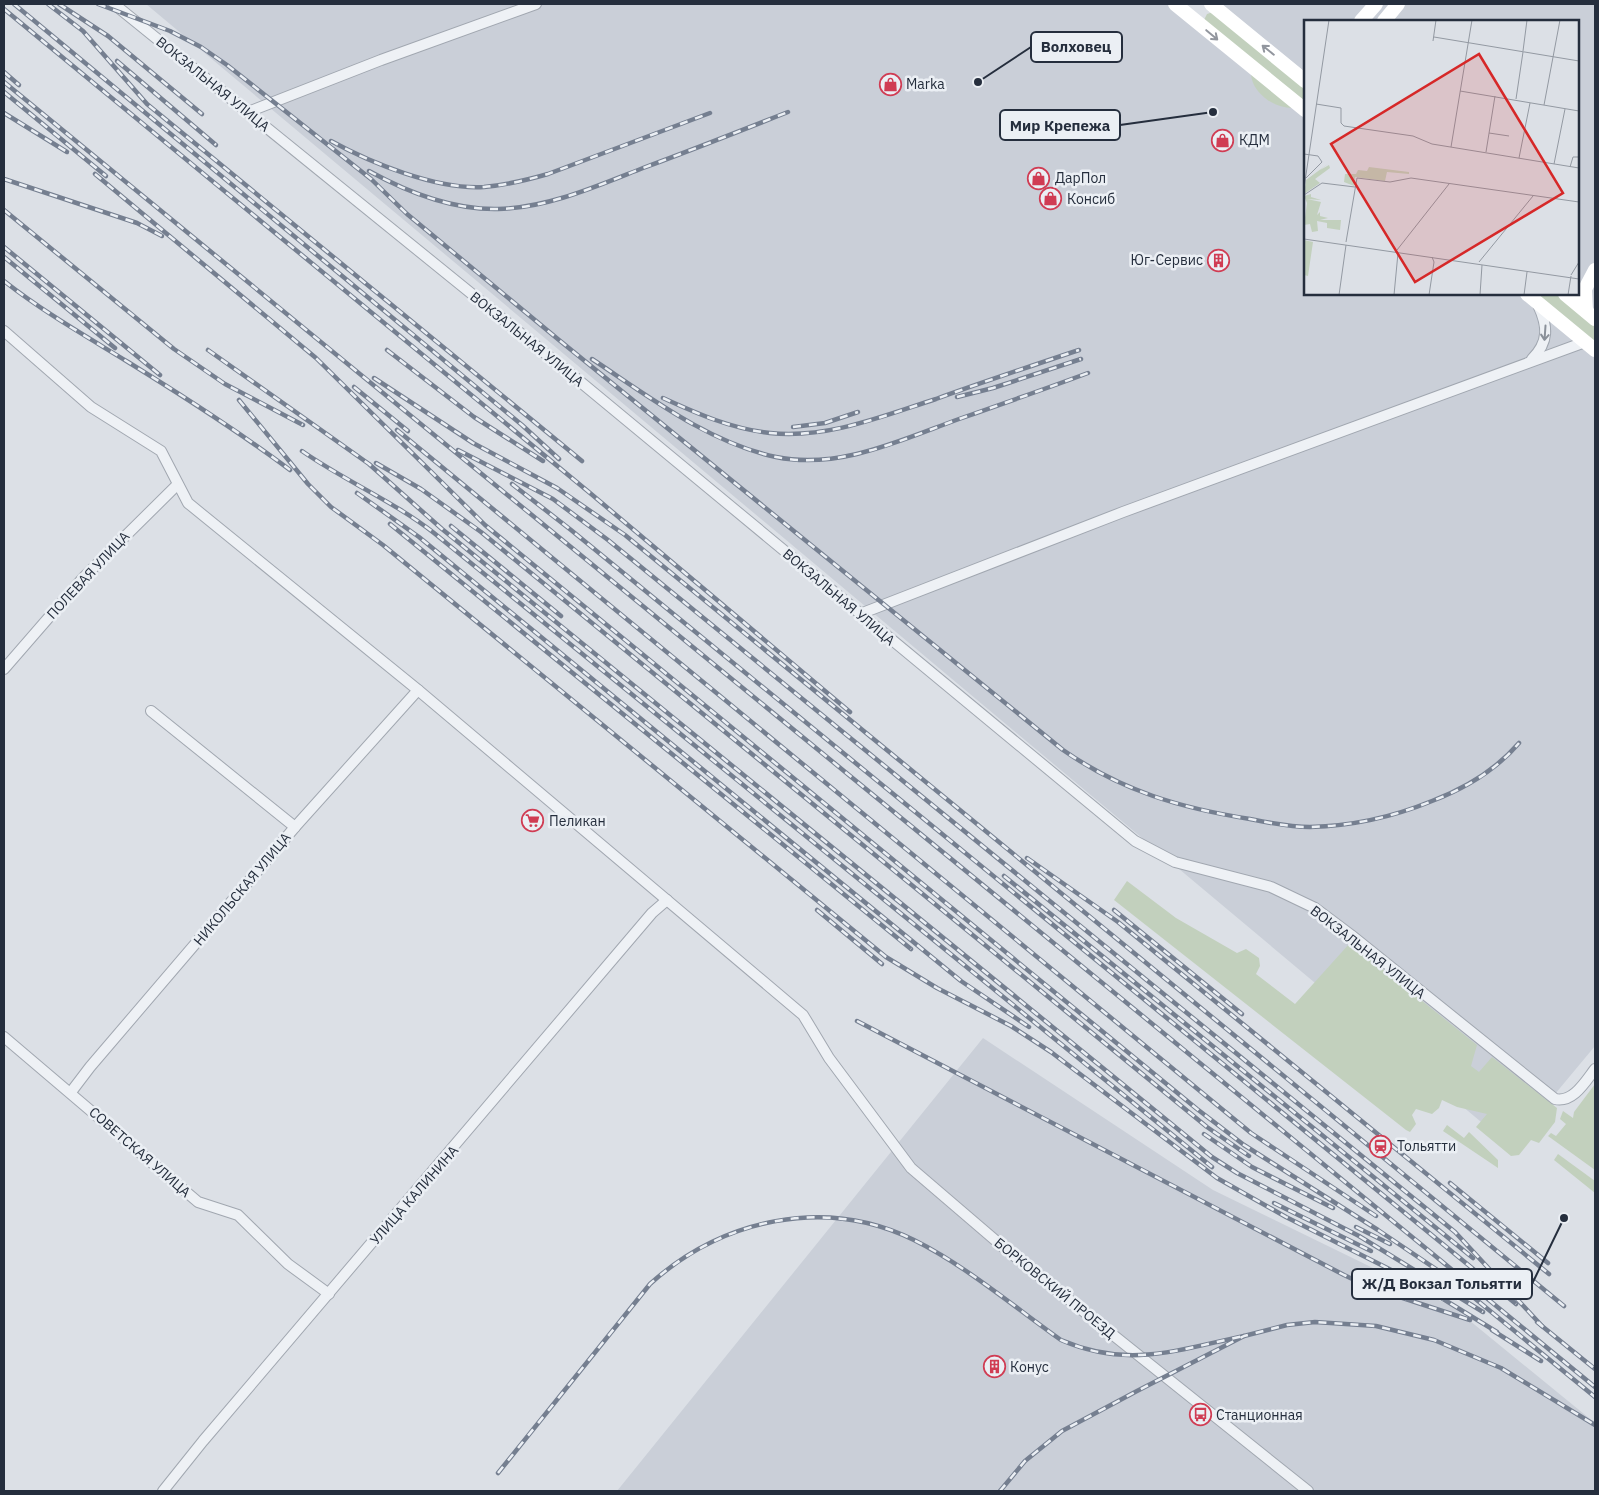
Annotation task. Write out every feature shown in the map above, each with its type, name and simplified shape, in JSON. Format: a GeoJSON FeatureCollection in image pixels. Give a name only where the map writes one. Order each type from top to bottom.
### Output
{"type":"FeatureCollection","features":[{"type":"Feature","properties":{"kind":"main road"},"geometry":{"type":"LineString","coordinates":[[1175,4],[1304,109]]}},
{"type":"Feature","properties":{"kind":"main road"},"geometry":{"type":"LineString","coordinates":[[1194,20],[1209,4],[1299,71]]}},
{"type":"Feature","properties":{"kind":"main road"},"geometry":{"type":"LineString","coordinates":[[1362,20],[1376,4]]}},
{"type":"Feature","properties":{"kind":"main road"},"geometry":{"type":"LineString","coordinates":[[1385,20],[1398,4]]}},
{"type":"Feature","properties":{"kind":"main road"},"geometry":{"type":"LineString","coordinates":[[1579,280],[1594,272]]}},
{"type":"Feature","properties":{"kind":"main road"},"geometry":{"type":"LineString","coordinates":[[1591,315],[1585,289],[1594,272]]}},
{"type":"Feature","properties":{"kind":"main road"},"geometry":{"type":"LineString","coordinates":[[1565,295],[1591,315]]}},
{"type":"Feature","properties":{"kind":"main road"},"geometry":{"type":"LineString","coordinates":[[1532,298],[1590,346]]}},
{"type":"Feature","properties":{"kind":"street","name":"ВОКЗАЛЬНАЯ УЛИЦА"},"geometry":{"type":"LineString","coordinates":[[114,4],[583,384],[1135,841],[1176,862],[1272,887],[1315,908],[1350,934],[1554,1099],[1562,1100],[1569,1097],[1595,1069]]}},
{"type":"Feature","properties":{"kind":"street"},"geometry":{"type":"LineString","coordinates":[[248,112],[381,60],[536,4]]}},
{"type":"Feature","properties":{"kind":"street"},"geometry":{"type":"LineString","coordinates":[[1530,361],[1539,352],[1546,338],[1545,319],[1532,298]]}},
{"type":"Feature","properties":{"kind":"street"},"geometry":{"type":"LineString","coordinates":[[4,330],[91,407],[161,451],[188,503],[418,690],[667,900]]}},
{"type":"Feature","properties":{"kind":"street"},"geometry":{"type":"LineString","coordinates":[[860,614],[1123,512],[1530,361],[1590,346]]}},
{"type":"Feature","properties":{"kind":"street","name":"ПОЛЕВАЯ УЛИЦА"},"geometry":{"type":"LineString","coordinates":[[4,669],[83,578],[177,485]]}},
{"type":"Feature","properties":{"kind":"street","name":"НИКОЛЬСКАЯ УЛИЦА"},"geometry":{"type":"LineString","coordinates":[[71,1092],[90,1067],[295,827],[418,690]]}},
{"type":"Feature","properties":{"kind":"street"},"geometry":{"type":"LineString","coordinates":[[151,711],[295,827]]}},
{"type":"Feature","properties":{"kind":"street","name":"БОРКОВСКИЙ ПРОЕЗД"},"geometry":{"type":"LineString","coordinates":[[667,900],[803,1015],[829,1058],[911,1168],[1002,1246],[1308,1491]]}},
{"type":"Feature","properties":{"kind":"street","name":"УЛИЦА КАЛИНИНА"},"geometry":{"type":"LineString","coordinates":[[163,1491],[203,1441],[652,913],[667,900]]}},
{"type":"Feature","properties":{"kind":"street","name":"СОВЕТСКАЯ УЛИЦА"},"geometry":{"type":"LineString","coordinates":[[4,1037],[71,1092],[198,1202],[238,1215],[288,1264],[329,1294]]}},
{"type":"Feature","properties":{"kind":"shaded area"},"geometry":{"type":"Polygon","coordinates":[[[146,4],[1169,4],[1304,115],[1304,295],[1522,295],[1595,355],[1595,1046],[1511,1147],[146,4]]]}},
{"type":"Feature","properties":{"kind":"shaded area"},"geometry":{"type":"Polygon","coordinates":[[[1222,4],[1595,4],[1595,309],[1577,295],[1579,295],[1579,20],[1304,20],[1304,71],[1222,4]]]}},
{"type":"Feature","properties":{"kind":"shaded area"},"geometry":{"type":"Polygon","coordinates":[[[983,1038],[1213,1190],[1453,1307],[1595,1423],[1595,1491],[617,1491],[983,1038]]]}},
{"type":"Feature","properties":{"kind":"green space"},"geometry":{"type":"Polygon","coordinates":[[[1213,12],[1304,86],[1304,105],[1204,20],[1207,14],[1213,12]]]}},
{"type":"Feature","properties":{"kind":"green space"},"geometry":{"type":"Polygon","coordinates":[[[1251,74],[1292,108],[1278,105],[1265,98],[1255,87],[1251,74]]]}},
{"type":"Feature","properties":{"kind":"green space"},"geometry":{"type":"Polygon","coordinates":[[[1536,295],[1560,295],[1595,323],[1595,343],[1536,295]]]}},
{"type":"Feature","properties":{"kind":"green space"},"geometry":{"type":"Polygon","coordinates":[[[1127,881],[1176,918],[1237,953],[1246,949],[1259,958],[1260,966],[1256,974],[1295,1004],[1350,943],[1477,1045],[1471,1066],[1479,1072],[1492,1057],[1557,1108],[1555,1122],[1539,1143],[1531,1140],[1519,1155],[1511,1156],[1476,1127],[1487,1114],[1457,1107],[1442,1100],[1439,1108],[1432,1114],[1416,1109],[1412,1115],[1416,1124],[1410,1132],[1406,1130],[1114,900],[1127,881]]]}},
{"type":"Feature","properties":{"kind":"green space"},"geometry":{"type":"Polygon","coordinates":[[[1595,1084],[1595,1170],[1548,1136],[1551,1133],[1556,1136],[1566,1124],[1560,1119],[1563,1111],[1573,1118],[1574,1112],[1595,1084]]]}},
{"type":"Feature","properties":{"kind":"green space"},"geometry":{"type":"Polygon","coordinates":[[[1447,1125],[1464,1138],[1469,1132],[1498,1160],[1498,1168],[1443,1131],[1447,1125]]]}},
{"type":"Feature","properties":{"kind":"green space"},"geometry":{"type":"Polygon","coordinates":[[[1558,1154],[1595,1181],[1595,1193],[1554,1160],[1558,1154]]]}},
{"type":"Feature","properties":{"kind":"railway"},"geometry":{"type":"LineString","coordinates":[[14,4],[522,425],[559,459]]}},
{"type":"Feature","properties":{"kind":"railway"},"geometry":{"type":"LineString","coordinates":[[48,4],[83,31],[147,104],[582,461]]}},
{"type":"Feature","properties":{"kind":"railway"},"geometry":{"type":"LineString","coordinates":[[59,4],[108,36],[202,114]]}},
{"type":"Feature","properties":{"kind":"railway"},"geometry":{"type":"LineString","coordinates":[[98,4],[170,31],[201,47],[227,65],[371,179],[407,214],[559,340],[1063,750],[1107,777],[1152,796],[1224,815],[1287,826],[1326,826],[1357,823],[1387,816],[1445,796],[1479,778],[1500,762],[1519,743]]}},
{"type":"Feature","properties":{"kind":"railway"},"geometry":{"type":"LineString","coordinates":[[4,9],[590,493],[850,712]]}},
{"type":"Feature","properties":{"kind":"railway"},"geometry":{"type":"LineString","coordinates":[[117,61],[216,145]]}},
{"type":"Feature","properties":{"kind":"railway"},"geometry":{"type":"LineString","coordinates":[[4,72],[19,85]]}},
{"type":"Feature","properties":{"kind":"railway"},"geometry":{"type":"LineString","coordinates":[[4,82],[1595,1387]]}},
{"type":"Feature","properties":{"kind":"railway"},"geometry":{"type":"LineString","coordinates":[[4,92],[106,176]]}},
{"type":"Feature","properties":{"kind":"railway"},"geometry":{"type":"LineString","coordinates":[[369,171],[415,193],[447,203],[481,209],[517,208],[535,205],[590,189],[788,112]]}},
{"type":"Feature","properties":{"kind":"railway"},"geometry":{"type":"LineString","coordinates":[[4,113],[67,152]]}},
{"type":"Feature","properties":{"kind":"railway"},"geometry":{"type":"LineString","coordinates":[[331,141],[365,158],[425,180],[466,187],[484,187],[548,174],[710,113]]}},
{"type":"Feature","properties":{"kind":"railway"},"geometry":{"type":"LineString","coordinates":[[95,174],[316,358],[485,525],[1197,1109],[1244,1145],[1378,1230],[1458,1284]]}},
{"type":"Feature","properties":{"kind":"railway"},"geometry":{"type":"LineString","coordinates":[[4,179],[137,223],[162,236]]}},
{"type":"Feature","properties":{"kind":"railway"},"geometry":{"type":"LineString","coordinates":[[4,210],[174,349],[225,384],[303,425]]}},
{"type":"Feature","properties":{"kind":"railway"},"geometry":{"type":"LineString","coordinates":[[4,247],[160,375]]}},
{"type":"Feature","properties":{"kind":"railway"},"geometry":{"type":"LineString","coordinates":[[4,257],[115,348]]}},
{"type":"Feature","properties":{"kind":"railway"},"geometry":{"type":"LineString","coordinates":[[4,281],[50,314],[210,414],[290,470]]}},
{"type":"Feature","properties":{"kind":"railway"},"geometry":{"type":"LineString","coordinates":[[208,350],[369,464],[442,529],[1212,1157],[1237,1173],[1359,1236],[1483,1312]]}},
{"type":"Feature","properties":{"kind":"railway"},"geometry":{"type":"LineString","coordinates":[[387,350],[474,417],[543,461]]}},
{"type":"Feature","properties":{"kind":"railway"},"geometry":{"type":"LineString","coordinates":[[663,398],[702,415],[742,428],[770,433],[813,433],[875,419],[1079,350]]}},
{"type":"Feature","properties":{"kind":"railway"},"geometry":{"type":"LineString","coordinates":[[592,359],[657,403],[703,430],[751,450],[776,457],[800,460],[823,460],[869,451],[1088,373]]}},
{"type":"Feature","properties":{"kind":"railway"},"geometry":{"type":"LineString","coordinates":[[957,397],[993,388],[1081,359]]}},
{"type":"Feature","properties":{"kind":"railway"},"geometry":{"type":"LineString","coordinates":[[374,378],[473,443],[557,488],[625,535],[1564,1306]]}},
{"type":"Feature","properties":{"kind":"railway"},"geometry":{"type":"LineString","coordinates":[[354,387],[408,431]]}},
{"type":"Feature","properties":{"kind":"railway"},"geometry":{"type":"LineString","coordinates":[[239,400],[308,484],[331,507],[383,545],[886,957],[937,988],[1011,1026],[1051,1052],[1217,1178],[1286,1217],[1417,1283],[1497,1332]]}},
{"type":"Feature","properties":{"kind":"railway"},"geometry":{"type":"LineString","coordinates":[[793,427],[825,423],[858,412]]}},
{"type":"Feature","properties":{"kind":"railway"},"geometry":{"type":"LineString","coordinates":[[397,430],[1251,1133],[1376,1216]]}},
{"type":"Feature","properties":{"kind":"railway"},"geometry":{"type":"LineString","coordinates":[[458,450],[553,499],[608,540],[1455,1232],[1542,1326]]}},
{"type":"Feature","properties":{"kind":"railway"},"geometry":{"type":"LineString","coordinates":[[302,451],[402,511],[434,533],[1212,1167]]}},
{"type":"Feature","properties":{"kind":"railway"},"geometry":{"type":"LineString","coordinates":[[376,463],[421,489],[481,532],[1207,1127],[1249,1156]]}},
{"type":"Feature","properties":{"kind":"railway"},"geometry":{"type":"LineString","coordinates":[[512,484],[571,530],[1516,1304]]}},
{"type":"Feature","properties":{"kind":"railway"},"geometry":{"type":"LineString","coordinates":[[357,493],[419,537],[961,981],[1029,1027]]}},
{"type":"Feature","properties":{"kind":"railway"},"geometry":{"type":"LineString","coordinates":[[390,524],[911,949]]}},
{"type":"Feature","properties":{"kind":"railway"},"geometry":{"type":"LineString","coordinates":[[451,526],[561,616]]}},
{"type":"Feature","properties":{"kind":"railway"},"geometry":{"type":"LineString","coordinates":[[1027,858],[1118,922],[1549,1274]]}},
{"type":"Feature","properties":{"kind":"railway"},"geometry":{"type":"LineString","coordinates":[[1004,876],[1473,1258]]}},
{"type":"Feature","properties":{"kind":"railway"},"geometry":{"type":"LineString","coordinates":[[817,910],[882,964]]}},
{"type":"Feature","properties":{"kind":"railway"},"geometry":{"type":"LineString","coordinates":[[1114,910],[1242,1014]]}},
{"type":"Feature","properties":{"kind":"railway"},"geometry":{"type":"LineString","coordinates":[[857,1021],[1344,1275],[1369,1287],[1470,1320]]}},
{"type":"Feature","properties":{"kind":"railway"},"geometry":{"type":"LineString","coordinates":[[1204,1134],[1252,1167],[1333,1208]]}},
{"type":"Feature","properties":{"kind":"railway"},"geometry":{"type":"LineString","coordinates":[[1450,1183],[1548,1263]]}},
{"type":"Feature","properties":{"kind":"railway"},"geometry":{"type":"LineString","coordinates":[[1274,1203],[1371,1251]]}},
{"type":"Feature","properties":{"kind":"railway"},"geometry":{"type":"LineString","coordinates":[[498,1473],[650,1284],[678,1262],[709,1244],[742,1230],[776,1221],[810,1217],[845,1219],[880,1227],[914,1240],[971,1274],[1061,1340],[1085,1349],[1108,1354],[1152,1354],[1244,1336]]}},
{"type":"Feature","properties":{"kind":"railway"},"geometry":{"type":"LineString","coordinates":[[1356,1227],[1390,1244]]}},
{"type":"Feature","properties":{"kind":"railway"},"geometry":{"type":"LineString","coordinates":[[1467,1292],[1595,1397]]}},
{"type":"Feature","properties":{"kind":"railway"},"geometry":{"type":"LineString","coordinates":[[1000,1491],[1025,1461],[1062,1431],[1244,1336],[1287,1325],[1315,1322],[1376,1326],[1434,1340],[1501,1368],[1595,1425]]}},
{"type":"Feature","properties":{"kind":"railway"},"geometry":{"type":"LineString","coordinates":[[1537,1322],[1595,1369]]}},
{"type":"Feature","properties":{"kind":"railway"},"geometry":{"type":"LineString","coordinates":[[1492,1330],[1541,1361]]}},
{"type":"Feature","properties":{"kind":"place","name":"Волховец"},"geometry":{"type":"Point","coordinates":[978,82]}},
{"type":"Feature","properties":{"kind":"place","name":"Marka"},"geometry":{"type":"Point","coordinates":[890,84]}},
{"type":"Feature","properties":{"kind":"place","name":"Мир Крепежа"},"geometry":{"type":"Point","coordinates":[1213,112]}},
{"type":"Feature","properties":{"kind":"place","name":"КДМ"},"geometry":{"type":"Point","coordinates":[1223,140]}},
{"type":"Feature","properties":{"kind":"place","name":"ДарПол"},"geometry":{"type":"Point","coordinates":[1039,178]}},
{"type":"Feature","properties":{"kind":"place","name":"Консиб"},"geometry":{"type":"Point","coordinates":[1051,199]}},
{"type":"Feature","properties":{"kind":"place","name":"Юг-Сервис"},"geometry":{"type":"Point","coordinates":[1219,260]}},
{"type":"Feature","properties":{"kind":"place","name":"Пеликан"},"geometry":{"type":"Point","coordinates":[533,821]}},
{"type":"Feature","properties":{"kind":"place","name":"Тольятти"},"geometry":{"type":"Point","coordinates":[1381,1146]}},
{"type":"Feature","properties":{"kind":"place","name":"Ж/Д Вокзал Тольятти"},"geometry":{"type":"Point","coordinates":[1564,1218]}},
{"type":"Feature","properties":{"kind":"place","name":"Конус"},"geometry":{"type":"Point","coordinates":[994,1367]}},
{"type":"Feature","properties":{"kind":"place","name":"Станционная"},"geometry":{"type":"Point","coordinates":[1200,1415]}}]}
